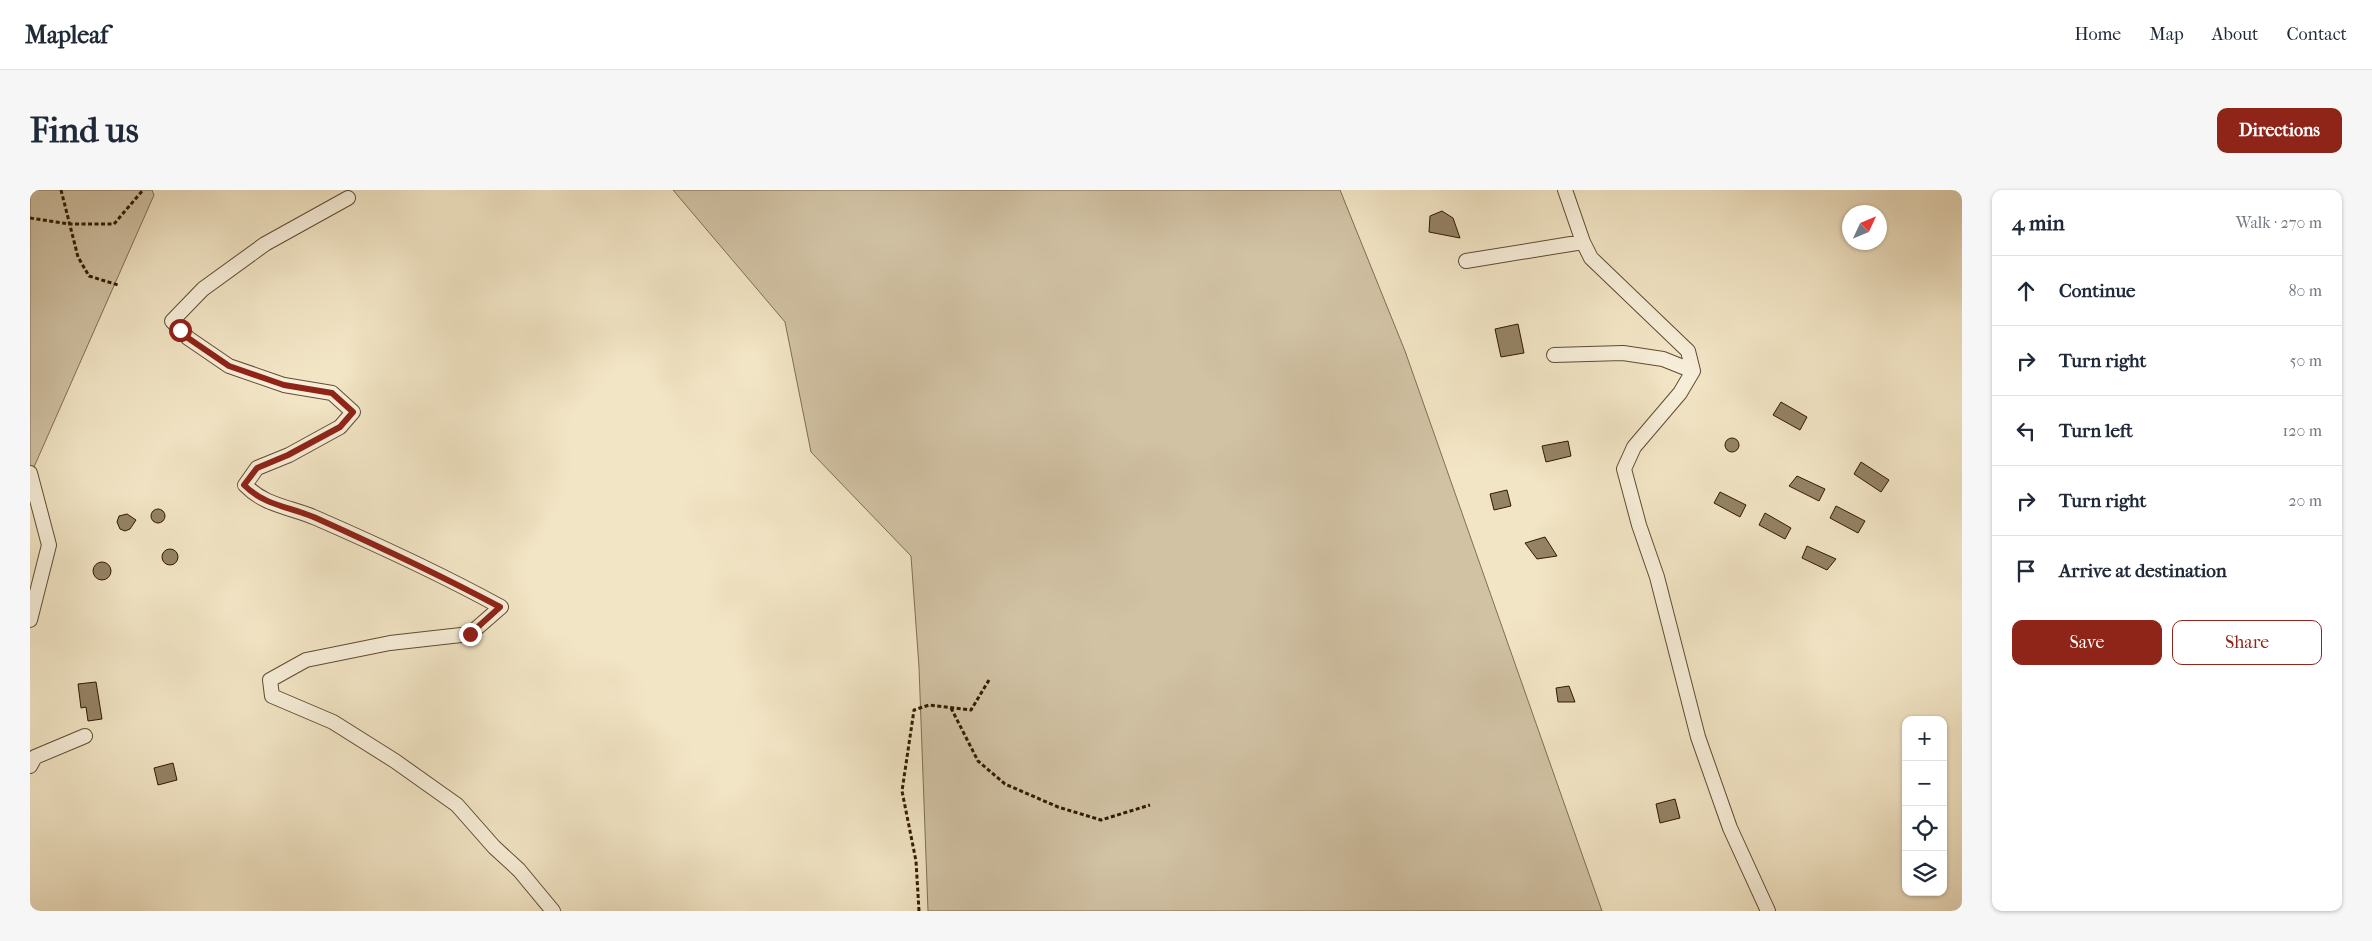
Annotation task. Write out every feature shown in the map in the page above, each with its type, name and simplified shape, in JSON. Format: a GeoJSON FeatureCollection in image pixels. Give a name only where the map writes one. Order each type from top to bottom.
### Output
{"type":"FeatureCollection","features":[{"type":"Feature","properties":{"kind":"street"},"geometry":{"type":"LineString","coordinates":[[1565,190],[1582,242],[1591,258],[1688,352],[1693,371],[1680,393],[1634,447],[1624,469],[1639,525],[1657,577],[1698,737],[1730,828],[1768,911]]}},
{"type":"Feature","properties":{"kind":"street"},"geometry":{"type":"LineString","coordinates":[[348,198],[265,244],[203,289],[172,321],[188,338],[229,366],[284,385],[332,393],[353,412],[340,427],[288,455],[257,468],[244,485],[254,495],[278,506],[313,517],[450,580],[500,607],[470,634],[400,642],[306,660],[270,680],[272,696],[333,722],[395,761],[457,805],[494,847],[519,870],[553,911]]}},
{"type":"Feature","properties":{"kind":"street"},"geometry":{"type":"LineString","coordinates":[[1466,261],[1582,242]]}},
{"type":"Feature","properties":{"kind":"street"},"geometry":{"type":"LineString","coordinates":[[1554,356],[1623,353],[1663,360],[1693,371]]}},
{"type":"Feature","properties":{"kind":"street"},"geometry":{"type":"LineString","coordinates":[[30,474],[48,546],[30,620]]}},
{"type":"Feature","properties":{"kind":"street"},"geometry":{"type":"LineString","coordinates":[[30,766],[35,758],[85,736]]}},
{"type":"Feature","properties":{"kind":"path"},"geometry":{"type":"LineString","coordinates":[[61,190],[78,257],[88,276],[118,285]]}},
{"type":"Feature","properties":{"kind":"path"},"geometry":{"type":"LineString","coordinates":[[30,218],[69,224],[114,224],[143,190]]}},
{"type":"Feature","properties":{"kind":"path"},"geometry":{"type":"LineString","coordinates":[[920,911],[916,861],[902,791],[914,710],[929,705],[971,710],[989,680]]}},
{"type":"Feature","properties":{"kind":"path"},"geometry":{"type":"LineString","coordinates":[[951,708],[978,761],[1005,784],[1058,807],[1101,820],[1150,805]]}},
{"type":"Feature","properties":{"kind":"shaded area"},"geometry":{"type":"Polygon","coordinates":[[[30,190],[152,190],[154,195],[30,476],[30,190]]]}},
{"type":"Feature","properties":{"kind":"shaded area"},"geometry":{"type":"Polygon","coordinates":[[[673,190],[1340,190],[1405,351],[1602,911],[928,911],[919,667],[911,556],[811,452],[785,322],[673,190]]]}},
{"type":"Feature","properties":{"kind":"building"},"geometry":{"type":"Polygon","coordinates":[[[1442,211],[1453,218],[1460,238],[1429,232],[1430,216],[1442,211]]]}},
{"type":"Feature","properties":{"kind":"building"},"geometry":{"type":"Polygon","coordinates":[[[1518,324],[1524,353],[1501,357],[1495,329],[1518,324]]]}},
{"type":"Feature","properties":{"kind":"building"},"geometry":{"type":"Polygon","coordinates":[[[1781,402],[1807,417],[1800,430],[1773,415],[1781,402]]]}},
{"type":"Feature","properties":{"kind":"building"},"geometry":{"type":"Polygon","coordinates":[[[1729,438],[1735,438],[1739,445],[1735,452],[1729,452],[1725,448],[1725,442],[1729,438]]]}},
{"type":"Feature","properties":{"kind":"building"},"geometry":{"type":"Polygon","coordinates":[[[1568,441],[1571,456],[1546,462],[1542,446],[1568,441]]]}},
{"type":"Feature","properties":{"kind":"building"},"geometry":{"type":"Polygon","coordinates":[[[1861,462],[1889,480],[1881,492],[1854,474],[1861,462]]]}},
{"type":"Feature","properties":{"kind":"building"},"geometry":{"type":"Polygon","coordinates":[[[1797,476],[1825,489],[1819,501],[1789,486],[1797,476]]]}},
{"type":"Feature","properties":{"kind":"building"},"geometry":{"type":"Polygon","coordinates":[[[1507,490],[1511,506],[1494,510],[1490,494],[1507,490]]]}},
{"type":"Feature","properties":{"kind":"building"},"geometry":{"type":"Polygon","coordinates":[[[1720,492],[1746,505],[1740,517],[1714,503],[1720,492]]]}},
{"type":"Feature","properties":{"kind":"building"},"geometry":{"type":"Polygon","coordinates":[[[1836,506],[1865,521],[1858,533],[1830,518],[1836,506]]]}},
{"type":"Feature","properties":{"kind":"building"},"geometry":{"type":"Polygon","coordinates":[[[155,509],[161,509],[165,516],[161,523],[155,523],[151,519],[151,513],[155,509]]]}},
{"type":"Feature","properties":{"kind":"building"},"geometry":{"type":"Polygon","coordinates":[[[1765,513],[1791,528],[1785,539],[1759,525],[1765,513]]]}},
{"type":"Feature","properties":{"kind":"building"},"geometry":{"type":"Polygon","coordinates":[[[127,514],[136,520],[130,529],[125,531],[120,529],[117,522],[119,516],[127,514]]]}},
{"type":"Feature","properties":{"kind":"building"},"geometry":{"type":"Polygon","coordinates":[[[1545,537],[1557,556],[1537,559],[1525,543],[1545,537]]]}},
{"type":"Feature","properties":{"kind":"building"},"geometry":{"type":"Polygon","coordinates":[[[1807,546],[1836,559],[1827,570],[1802,558],[1807,546]]]}},
{"type":"Feature","properties":{"kind":"building"},"geometry":{"type":"Polygon","coordinates":[[[167,549],[173,549],[178,554],[176,563],[167,565],[162,560],[162,554],[167,549]]]}},
{"type":"Feature","properties":{"kind":"building"},"geometry":{"type":"Polygon","coordinates":[[[102,562],[108,565],[111,571],[108,577],[102,580],[96,577],[93,571],[96,565],[102,562]]]}},
{"type":"Feature","properties":{"kind":"building"},"geometry":{"type":"Polygon","coordinates":[[[96,682],[102,719],[88,721],[86,707],[81,708],[78,684],[96,682]]]}},
{"type":"Feature","properties":{"kind":"building"},"geometry":{"type":"Polygon","coordinates":[[[1569,686],[1575,702],[1558,702],[1556,688],[1569,686]]]}},
{"type":"Feature","properties":{"kind":"building"},"geometry":{"type":"Polygon","coordinates":[[[173,763],[177,780],[158,785],[154,768],[173,763]]]}},
{"type":"Feature","properties":{"kind":"building"},"geometry":{"type":"Polygon","coordinates":[[[1675,799],[1680,818],[1660,823],[1656,804],[1675,799]]]}},
{"type":"Feature","properties":{"kind":"route"},"geometry":{"type":"LineString","coordinates":[[180,330],[188,338],[229,366],[284,385],[332,393],[353,412],[340,427],[288,455],[257,468],[244,485],[254,495],[266,501],[313,517],[450,580],[500,607],[470,634]]}}]}
